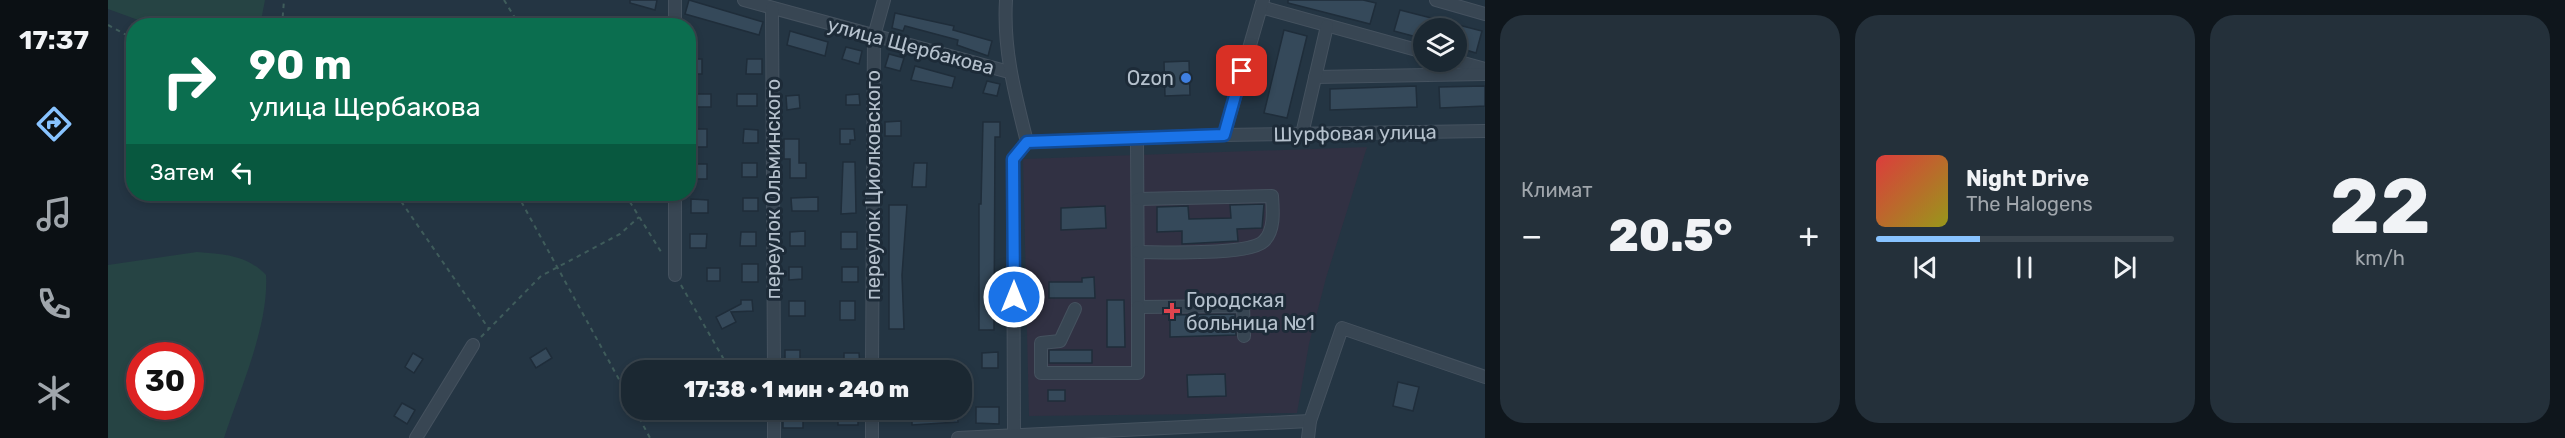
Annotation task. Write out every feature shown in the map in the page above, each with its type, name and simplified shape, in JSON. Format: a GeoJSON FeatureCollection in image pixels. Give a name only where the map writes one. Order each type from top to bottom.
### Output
{"type":"FeatureCollection","features":[{"type":"Feature","properties":{"kind":"street"},"geometry":{"type":"LineString","coordinates":[[675,0],[675,18]]}},
{"type":"Feature","properties":{"kind":"street","name":"улица Щербакова"},"geometry":{"type":"LineString","coordinates":[[744,0],[1009,72]]}},
{"type":"Feature","properties":{"kind":"street","name":"переулок Циолковского"},"geometry":{"type":"LineString","coordinates":[[872,360],[874,36],[884,0]]}},
{"type":"Feature","properties":{"kind":"street"},"geometry":{"type":"LineString","coordinates":[[1006,0],[1005,24],[1009,72],[1027,142]]}},
{"type":"Feature","properties":{"kind":"street"},"geometry":{"type":"LineString","coordinates":[[1436,0],[1484,9]]}},
{"type":"Feature","properties":{"kind":"street"},"geometry":{"type":"LineString","coordinates":[[1014,435],[1013,159],[1027,142],[1224,135],[1262,4],[1327,26],[1413,49]]}},
{"type":"Feature","properties":{"kind":"street","name":"переулок Ольминского"},"geometry":{"type":"LineString","coordinates":[[772,8],[774,360]]}},
{"type":"Feature","properties":{"kind":"street"},"geometry":{"type":"LineString","coordinates":[[1302,134],[1327,26]]}},
{"type":"Feature","properties":{"kind":"street"},"geometry":{"type":"LineString","coordinates":[[1467,64],[1485,69]]}},
{"type":"Feature","properties":{"kind":"street"},"geometry":{"type":"LineString","coordinates":[[1315,77],[1485,74]]}},
{"type":"Feature","properties":{"kind":"street","name":"Шурфовая улица"},"geometry":{"type":"LineString","coordinates":[[1224,135],[1485,131]]}},
{"type":"Feature","properties":{"kind":"street"},"geometry":{"type":"LineString","coordinates":[[1075,309],[1060,341],[1041,343],[1041,373],[1137,373],[1137,139]]}},
{"type":"Feature","properties":{"kind":"street"},"geometry":{"type":"LineString","coordinates":[[1138,199],[1272,196],[1273,221],[1264,241],[1246,250],[1138,252]]}},
{"type":"Feature","properties":{"kind":"street"},"geometry":{"type":"LineString","coordinates":[[675,201],[675,275]]}},
{"type":"Feature","properties":{"kind":"street"},"geometry":{"type":"LineString","coordinates":[[1138,307],[1243,306],[1244,336]]}},
{"type":"Feature","properties":{"kind":"street"},"geometry":{"type":"LineString","coordinates":[[1308,438],[1311,421],[1342,328],[1485,377]]}},
{"type":"Feature","properties":{"kind":"street"},"geometry":{"type":"LineString","coordinates":[[416,438],[473,345]]}},
{"type":"Feature","properties":{"kind":"street"},"geometry":{"type":"LineString","coordinates":[[774,420],[774,438]]}},
{"type":"Feature","properties":{"kind":"street"},"geometry":{"type":"LineString","coordinates":[[872,420],[872,438]]}},
{"type":"Feature","properties":{"kind":"street"},"geometry":{"type":"LineString","coordinates":[[958,438],[1311,421]]}},
{"type":"Feature","properties":{"kind":"path"},"geometry":{"type":"LineString","coordinates":[[283,18],[285,0]]}},
{"type":"Feature","properties":{"kind":"path"},"geometry":{"type":"LineString","coordinates":[[504,0],[515,18]]}},
{"type":"Feature","properties":{"kind":"path"},"geometry":{"type":"LineString","coordinates":[[108,25],[126,35]]}},
{"type":"Feature","properties":{"kind":"path"},"geometry":{"type":"LineString","coordinates":[[401,201],[489,329]]}},
{"type":"Feature","properties":{"kind":"path"},"geometry":{"type":"LineString","coordinates":[[521,201],[621,383]]}},
{"type":"Feature","properties":{"kind":"path"},"geometry":{"type":"LineString","coordinates":[[473,345],[541,276],[620,234],[639,217]]}},
{"type":"Feature","properties":{"kind":"path"},"geometry":{"type":"LineString","coordinates":[[640,420],[650,438]]}},
{"type":"Feature","properties":{"kind":"path"},"geometry":{"type":"LineString","coordinates":[[758,420],[763,429]]}},
{"type":"Feature","properties":{"kind":"shaded area","name":"Городская больница №1"},"geometry":{"type":"Polygon","coordinates":[[[1367,147],[1326,278],[1309,344],[1297,413],[1029,416],[1023,159],[1367,147]]]}},
{"type":"Feature","properties":{"kind":"green space"},"geometry":{"type":"Polygon","coordinates":[[[108,0],[265,0],[262,18],[133,18],[108,9],[108,0]]]}},
{"type":"Feature","properties":{"kind":"green space"},"geometry":{"type":"Polygon","coordinates":[[[197,252],[243,259],[259,268],[266,275],[263,315],[245,378],[224,438],[108,438],[108,265],[197,252]]]}},
{"type":"Feature","properties":{"kind":"building"},"geometry":{"type":"Polygon","coordinates":[[[630,0],[657,0],[655,10],[630,3],[630,0]]]}},
{"type":"Feature","properties":{"kind":"building"},"geometry":{"type":"Polygon","coordinates":[[[689,0],[763,22],[759,35],[685,14],[689,0]]]}},
{"type":"Feature","properties":{"kind":"building"},"geometry":{"type":"Polygon","coordinates":[[[1288,0],[1363,0],[1376,3],[1370,24],[1288,3],[1288,0]]]}},
{"type":"Feature","properties":{"kind":"building"},"geometry":{"type":"Polygon","coordinates":[[[1400,10],[1431,18],[1413,18],[1413,36],[1394,31],[1400,10]]]}},
{"type":"Feature","properties":{"kind":"building"},"geometry":{"type":"Polygon","coordinates":[[[895,13],[954,26],[953,30],[992,41],[988,56],[957,45],[958,40],[905,26],[903,31],[892,28],[895,13]]]}},
{"type":"Feature","properties":{"kind":"building"},"geometry":{"type":"Polygon","coordinates":[[[1467,27],[1482,31],[1476,53],[1467,50],[1467,27]]]}},
{"type":"Feature","properties":{"kind":"building"},"geometry":{"type":"Polygon","coordinates":[[[1284,30],[1307,36],[1287,118],[1264,113],[1284,30]]]}},
{"type":"Feature","properties":{"kind":"building"},"geometry":{"type":"Polygon","coordinates":[[[790,31],[828,42],[825,56],[787,45],[790,31]]]}},
{"type":"Feature","properties":{"kind":"building"},"geometry":{"type":"Polygon","coordinates":[[[846,47],[862,51],[859,64],[842,59],[846,47]]]}},
{"type":"Feature","properties":{"kind":"building"},"geometry":{"type":"Polygon","coordinates":[[[889,54],[904,58],[900,71],[885,67],[889,54]]]}},
{"type":"Feature","properties":{"kind":"building"},"geometry":{"type":"Polygon","coordinates":[[[696,59],[702,59],[702,74],[696,74],[696,59]]]}},
{"type":"Feature","properties":{"kind":"building"},"geometry":{"type":"Polygon","coordinates":[[[747,59],[762,59],[762,74],[746,74],[747,59]]]}},
{"type":"Feature","properties":{"kind":"building"},"geometry":{"type":"Polygon","coordinates":[[[1189,61],[1190,95],[1165,96],[1164,62],[1189,61]]]}},
{"type":"Feature","properties":{"kind":"building"},"geometry":{"type":"Polygon","coordinates":[[[915,66],[955,77],[952,88],[911,80],[915,66]]]}},
{"type":"Feature","properties":{"kind":"building"},"geometry":{"type":"Polygon","coordinates":[[[987,81],[1000,84],[997,96],[983,93],[987,81]]]}},
{"type":"Feature","properties":{"kind":"building"},"geometry":{"type":"Polygon","coordinates":[[[1416,86],[1417,107],[1330,110],[1330,89],[1416,86]]]}},
{"type":"Feature","properties":{"kind":"building"},"geometry":{"type":"Polygon","coordinates":[[[1485,86],[1485,106],[1440,108],[1439,87],[1485,86]]]}},
{"type":"Feature","properties":{"kind":"building"},"geometry":{"type":"Polygon","coordinates":[[[696,94],[711,94],[711,107],[696,107],[696,94]]]}},
{"type":"Feature","properties":{"kind":"building"},"geometry":{"type":"Polygon","coordinates":[[[737,94],[757,94],[757,106],[737,106],[737,94]]]}},
{"type":"Feature","properties":{"kind":"building"},"geometry":{"type":"Polygon","coordinates":[[[859,94],[860,105],[846,105],[846,95],[859,94]]]}},
{"type":"Feature","properties":{"kind":"building"},"geometry":{"type":"Polygon","coordinates":[[[799,95],[800,108],[787,110],[786,96],[799,95]]]}},
{"type":"Feature","properties":{"kind":"building"},"geometry":{"type":"Polygon","coordinates":[[[901,121],[901,136],[885,136],[885,122],[901,121]]]}},
{"type":"Feature","properties":{"kind":"building"},"geometry":{"type":"Polygon","coordinates":[[[983,122],[1000,122],[1000,137],[995,137],[994,330],[979,330],[979,204],[981,204],[983,122]]]}},
{"type":"Feature","properties":{"kind":"building"},"geometry":{"type":"Polygon","coordinates":[[[696,129],[707,129],[707,147],[696,147],[696,129]]]}},
{"type":"Feature","properties":{"kind":"building"},"geometry":{"type":"Polygon","coordinates":[[[744,129],[758,130],[758,143],[743,143],[744,129]]]}},
{"type":"Feature","properties":{"kind":"building"},"geometry":{"type":"Polygon","coordinates":[[[840,129],[854,129],[855,140],[850,140],[850,144],[840,144],[840,129]]]}},
{"type":"Feature","properties":{"kind":"building"},"geometry":{"type":"Polygon","coordinates":[[[784,139],[799,139],[799,163],[806,163],[806,178],[790,178],[790,159],[784,159],[784,139]]]}},
{"type":"Feature","properties":{"kind":"building"},"geometry":{"type":"Polygon","coordinates":[[[843,162],[855,162],[856,213],[841,214],[843,162]]]}},
{"type":"Feature","properties":{"kind":"building"},"geometry":{"type":"Polygon","coordinates":[[[742,163],[757,163],[757,177],[742,177],[742,163]]]}},
{"type":"Feature","properties":{"kind":"building"},"geometry":{"type":"Polygon","coordinates":[[[914,163],[927,163],[926,187],[912,187],[914,163]]]}},
{"type":"Feature","properties":{"kind":"building"},"geometry":{"type":"Polygon","coordinates":[[[696,164],[707,164],[707,179],[696,179],[696,164]]]}},
{"type":"Feature","properties":{"kind":"building"},"geometry":{"type":"Polygon","coordinates":[[[818,197],[818,211],[792,211],[791,198],[818,197]]]}},
{"type":"Feature","properties":{"kind":"building"},"geometry":{"type":"Polygon","coordinates":[[[743,198],[758,198],[758,211],[743,211],[743,198]]]}},
{"type":"Feature","properties":{"kind":"building"},"geometry":{"type":"Polygon","coordinates":[[[708,200],[708,213],[691,213],[691,201],[708,200]]]}},
{"type":"Feature","properties":{"kind":"building"},"geometry":{"type":"Polygon","coordinates":[[[1264,204],[1262,228],[1237,229],[1238,241],[1182,244],[1182,231],[1157,232],[1157,207],[1188,206],[1189,219],[1231,218],[1230,205],[1264,204]]]}},
{"type":"Feature","properties":{"kind":"building"},"geometry":{"type":"Polygon","coordinates":[[[889,205],[907,205],[902,275],[904,329],[889,329],[889,205]]]}},
{"type":"Feature","properties":{"kind":"building"},"geometry":{"type":"Polygon","coordinates":[[[1105,206],[1106,228],[1061,230],[1061,208],[1105,206]]]}},
{"type":"Feature","properties":{"kind":"building"},"geometry":{"type":"Polygon","coordinates":[[[805,231],[805,246],[790,246],[790,232],[805,231]]]}},
{"type":"Feature","properties":{"kind":"building"},"geometry":{"type":"Polygon","coordinates":[[[741,232],[756,232],[756,246],[740,246],[741,232]]]}},
{"type":"Feature","properties":{"kind":"building"},"geometry":{"type":"Polygon","coordinates":[[[841,232],[857,232],[857,249],[841,249],[841,232]]]}},
{"type":"Feature","properties":{"kind":"building"},"geometry":{"type":"Polygon","coordinates":[[[690,234],[707,234],[706,248],[690,248],[690,234]]]}},
{"type":"Feature","properties":{"kind":"building"},"geometry":{"type":"Polygon","coordinates":[[[742,264],[758,264],[758,282],[742,282],[742,264]]]}},
{"type":"Feature","properties":{"kind":"building"},"geometry":{"type":"Polygon","coordinates":[[[789,267],[802,267],[802,279],[789,280],[789,267]]]}},
{"type":"Feature","properties":{"kind":"building"},"geometry":{"type":"Polygon","coordinates":[[[842,267],[858,267],[858,282],[842,282],[842,267]]]}},
{"type":"Feature","properties":{"kind":"building"},"geometry":{"type":"Polygon","coordinates":[[[707,268],[720,268],[720,281],[707,281],[707,268]]]}},
{"type":"Feature","properties":{"kind":"building"},"geometry":{"type":"Polygon","coordinates":[[[1094,277],[1095,298],[1049,298],[1049,282],[1082,282],[1082,278],[1094,277]]]}},
{"type":"Feature","properties":{"kind":"building"},"geometry":{"type":"Polygon","coordinates":[[[741,300],[752,300],[753,311],[731,312],[736,322],[722,329],[716,317],[741,304],[741,300]]]}},
{"type":"Feature","properties":{"kind":"building"},"geometry":{"type":"Polygon","coordinates":[[[1107,300],[1124,300],[1125,347],[1107,347],[1107,300]]]}},
{"type":"Feature","properties":{"kind":"building"},"geometry":{"type":"Polygon","coordinates":[[[789,301],[805,301],[805,316],[789,316],[789,301]]]}},
{"type":"Feature","properties":{"kind":"building"},"geometry":{"type":"Polygon","coordinates":[[[840,301],[855,301],[855,320],[840,320],[840,301]]]}},
{"type":"Feature","properties":{"kind":"building"},"geometry":{"type":"Polygon","coordinates":[[[1235,314],[1236,335],[1170,337],[1170,315],[1235,314]]]}},
{"type":"Feature","properties":{"kind":"building"},"geometry":{"type":"Polygon","coordinates":[[[546,348],[552,358],[536,368],[530,358],[546,348]]]}},
{"type":"Feature","properties":{"kind":"building"},"geometry":{"type":"Polygon","coordinates":[[[785,350],[800,350],[800,360],[785,360],[785,350]]]}},
{"type":"Feature","properties":{"kind":"building"},"geometry":{"type":"Polygon","coordinates":[[[1049,350],[1092,350],[1092,363],[1049,363],[1049,350]]]}},
{"type":"Feature","properties":{"kind":"building"},"geometry":{"type":"Polygon","coordinates":[[[998,352],[998,368],[982,368],[982,353],[998,352]]]}},
{"type":"Feature","properties":{"kind":"building"},"geometry":{"type":"Polygon","coordinates":[[[413,353],[423,359],[414,373],[405,367],[413,353]]]}},
{"type":"Feature","properties":{"kind":"building"},"geometry":{"type":"Polygon","coordinates":[[[844,353],[859,353],[860,360],[844,360],[844,353]]]}},
{"type":"Feature","properties":{"kind":"building"},"geometry":{"type":"Polygon","coordinates":[[[1225,374],[1226,396],[1188,397],[1187,375],[1225,374]]]}},
{"type":"Feature","properties":{"kind":"building"},"geometry":{"type":"Polygon","coordinates":[[[1398,382],[1419,387],[1413,411],[1393,406],[1398,382]]]}},
{"type":"Feature","properties":{"kind":"building"},"geometry":{"type":"Polygon","coordinates":[[[1048,390],[1065,390],[1065,401],[1048,401],[1048,390]]]}},
{"type":"Feature","properties":{"kind":"building"},"geometry":{"type":"Polygon","coordinates":[[[402,403],[415,410],[407,424],[394,416],[402,403]]]}},
{"type":"Feature","properties":{"kind":"building"},"geometry":{"type":"Polygon","coordinates":[[[976,407],[999,407],[999,424],[976,423],[976,407]]]}},
{"type":"Feature","properties":{"kind":"building"},"geometry":{"type":"Polygon","coordinates":[[[783,420],[803,420],[803,428],[783,428],[783,420]]]}},
{"type":"Feature","properties":{"kind":"building"},"geometry":{"type":"Polygon","coordinates":[[[838,420],[858,420],[858,425],[838,425],[838,420]]]}},
{"type":"Feature","properties":{"kind":"building"},"geometry":{"type":"Polygon","coordinates":[[[912,420],[958,420],[958,422],[912,425],[912,420]]]}},
{"type":"Feature","properties":{"kind":"place","name":"Ozon"},"geometry":{"type":"Point","coordinates":[1186,78]}},
{"type":"Feature","properties":{"kind":"place","name":"Городская больница №1"},"geometry":{"type":"Point","coordinates":[1172,311]}},
{"type":"Feature","properties":{"kind":"route"},"geometry":{"type":"LineString","coordinates":[[1014,297],[1013,159],[1027,142],[1224,135],[1242,71]]}}]}
